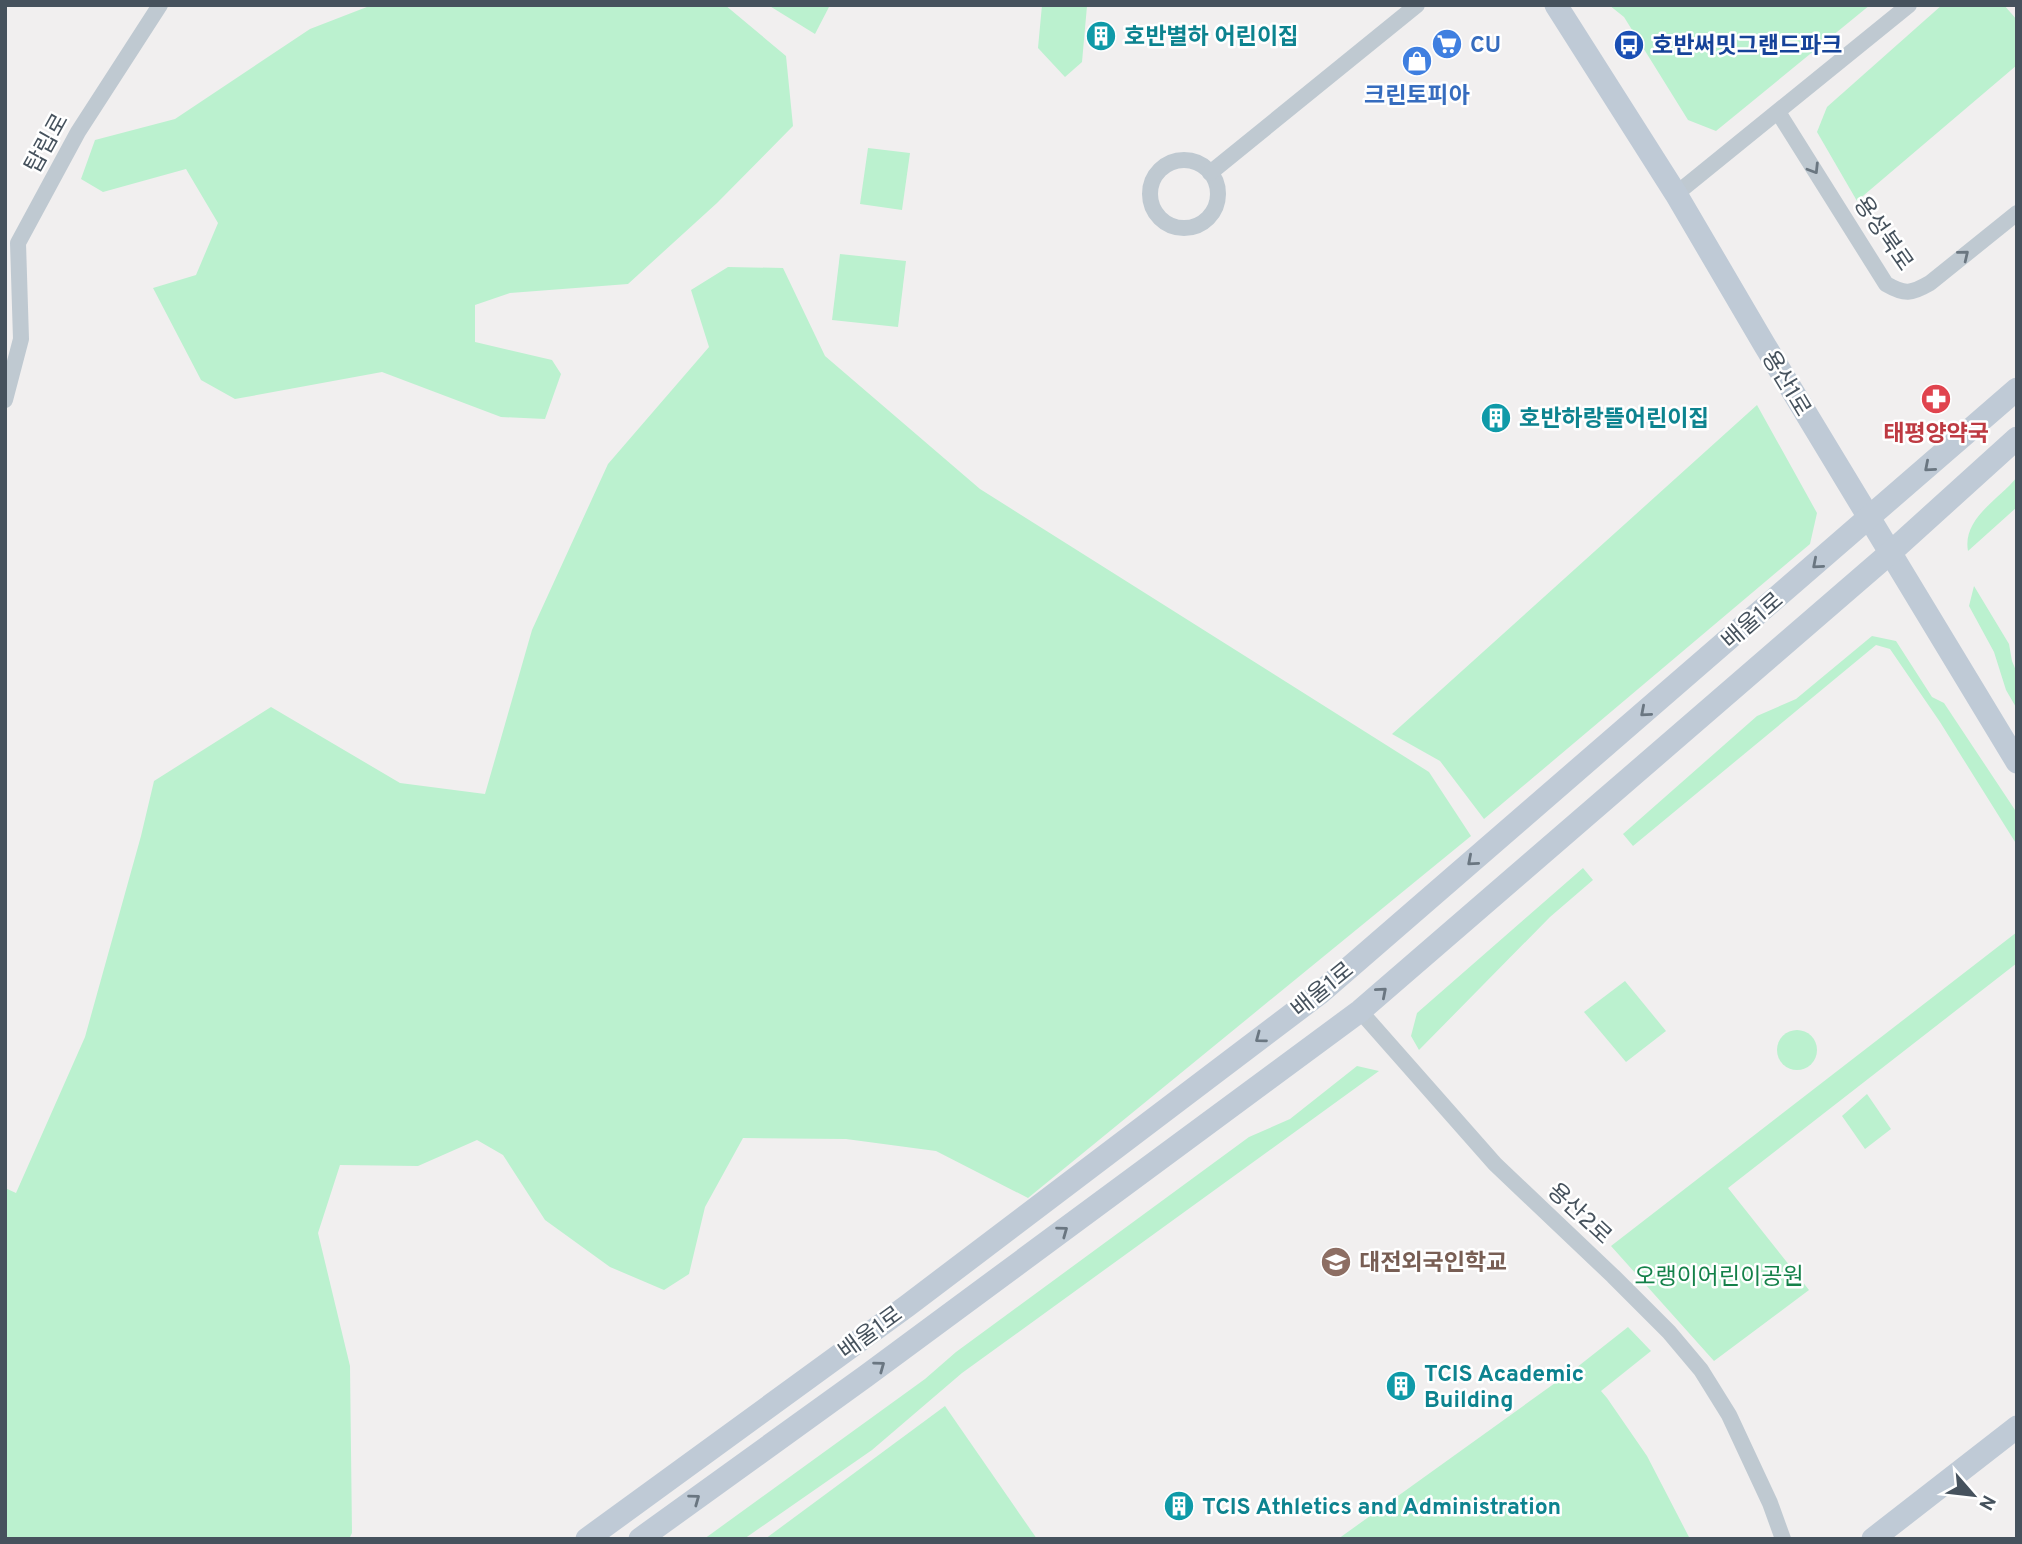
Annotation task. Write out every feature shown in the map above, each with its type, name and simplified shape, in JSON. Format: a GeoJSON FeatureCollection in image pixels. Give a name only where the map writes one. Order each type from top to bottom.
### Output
{"type":"FeatureCollection","features":[{"type":"Feature","properties":{"kind":"main road","name":"용산1로"},"geometry":{"type":"LineString","coordinates":[[1556,5],[1676,194],[2017,762]]}},
{"type":"Feature","properties":{"kind":"main road","name":"배울1로"},"geometry":{"type":"LineString","coordinates":[[587,1539],[906,1306],[1320,993],[2017,390]]}},
{"type":"Feature","properties":{"kind":"main road","name":"배울1로"},"geometry":{"type":"LineString","coordinates":[[640,1539],[866,1376],[1360,1011],[1890,553],[2017,438]]}},
{"type":"Feature","properties":{"kind":"main road"},"geometry":{"type":"LineString","coordinates":[[1873,1539],[2017,1427]]}},
{"type":"Feature","properties":{"kind":"street","name":"탑립로"},"geometry":{"type":"LineString","coordinates":[[5,400],[21,339],[18,243],[78,131],[160,5]]}},
{"type":"Feature","properties":{"kind":"street"},"geometry":{"type":"LineString","coordinates":[[1210,173],[1417,5]]}},
{"type":"Feature","properties":{"kind":"street"},"geometry":{"type":"LineString","coordinates":[[1676,194],[1909,5]]}},
{"type":"Feature","properties":{"kind":"street","name":"용성북로"},"geometry":{"type":"LineString","coordinates":[[1778,112],[1886,284],[1900,292],[1914,292],[1930,283],[2017,213]]}},
{"type":"Feature","properties":{"kind":"street"},"geometry":{"type":"LineString","coordinates":[[1191,161],[1202,165],[1210,173],[1216,182],[1218,193],[1212,214],[1204,222],[1194,227],[1172,226],[1155,213],[1150,191],[1160,171],[1169,164],[1191,161]]}},
{"type":"Feature","properties":{"kind":"street","name":"용산2로"},"geometry":{"type":"LineString","coordinates":[[1360,1011],[1495,1164],[1613,1276],[1669,1332],[1701,1370],[1729,1415],[1770,1503],[1783,1539]]}},
{"type":"Feature","properties":{"kind":"green space"},"geometry":{"type":"Polygon","coordinates":[[[372,5],[725,5],[786,56],[793,126],[717,203],[628,284],[510,293],[475,305],[475,342],[552,360],[561,374],[545,419],[501,417],[382,372],[235,399],[201,380],[153,288],[196,275],[218,223],[186,169],[103,192],[81,179],[95,140],[175,119],[310,29],[372,5]]]}},
{"type":"Feature","properties":{"kind":"green space"},"geometry":{"type":"Polygon","coordinates":[[[768,5],[830,5],[815,34],[768,5]]]}},
{"type":"Feature","properties":{"kind":"green space"},"geometry":{"type":"Polygon","coordinates":[[[1042,5],[1087,6],[1082,62],[1065,77],[1038,48],[1042,5]]]}},
{"type":"Feature","properties":{"kind":"green space"},"geometry":{"type":"Polygon","coordinates":[[[1609,5],[1870,5],[1716,131],[1688,120],[1624,17],[1609,5]]]}},
{"type":"Feature","properties":{"kind":"green space"},"geometry":{"type":"Polygon","coordinates":[[[1942,5],[2004,5],[2017,20],[2017,65],[1857,201],[1817,132],[1827,107],[1942,5]]]}},
{"type":"Feature","properties":{"kind":"green space"},"geometry":{"type":"Polygon","coordinates":[[[868,148],[910,153],[902,210],[860,204],[868,148]]]}},
{"type":"Feature","properties":{"kind":"green space"},"geometry":{"type":"Polygon","coordinates":[[[840,254],[906,261],[898,327],[832,320],[840,254]]]}},
{"type":"Feature","properties":{"kind":"green space"},"geometry":{"type":"Polygon","coordinates":[[[728,267],[783,268],[825,356],[980,489],[1429,772],[1471,836],[1028,1198],[936,1151],[846,1139],[743,1138],[705,1207],[689,1274],[664,1290],[610,1267],[545,1220],[503,1155],[477,1140],[418,1166],[340,1165],[318,1233],[350,1366],[352,1533],[349,1539],[5,1539],[5,1188],[16,1193],[85,1037],[154,781],[271,707],[400,783],[485,794],[532,630],[608,464],[709,347],[691,290],[728,267]]]}},
{"type":"Feature","properties":{"kind":"green space"},"geometry":{"type":"Polygon","coordinates":[[[1757,405],[1817,513],[1810,544],[1484,819],[1440,761],[1392,734],[1757,405]]]}},
{"type":"Feature","properties":{"kind":"green space"},"geometry":{"type":"Polygon","coordinates":[[[2017,477],[2017,507],[1968,551],[1968,539],[1976,519],[2017,477]]]}},
{"type":"Feature","properties":{"kind":"green space"},"geometry":{"type":"Polygon","coordinates":[[[1974,586],[2009,644],[2017,673],[2017,709],[2006,690],[1994,652],[1969,606],[1974,586]]]}},
{"type":"Feature","properties":{"kind":"green space"},"geometry":{"type":"Polygon","coordinates":[[[1872,636],[1896,641],[1932,697],[1944,703],[2017,813],[2017,845],[1940,722],[1890,649],[1876,645],[1633,846],[1623,834],[1757,716],[1796,699],[1872,636]]]}},
{"type":"Feature","properties":{"kind":"green space"},"geometry":{"type":"Polygon","coordinates":[[[1583,868],[1593,880],[1550,917],[1419,1050],[1411,1036],[1417,1013],[1583,868]]]}},
{"type":"Feature","properties":{"kind":"green space","name":"오랭이어린이공원"},"geometry":{"type":"Polygon","coordinates":[[[2017,932],[2017,963],[1728,1188],[1809,1290],[1714,1361],[1611,1246],[2017,932]]]}},
{"type":"Feature","properties":{"kind":"green space"},"geometry":{"type":"Polygon","coordinates":[[[1625,981],[1666,1031],[1626,1062],[1584,1012],[1625,981]]]}},
{"type":"Feature","properties":{"kind":"green space"},"geometry":{"type":"Polygon","coordinates":[[[1797,1030],[1811,1036],[1817,1050],[1811,1064],[1797,1070],[1783,1064],[1777,1050],[1783,1036],[1797,1030]]]}},
{"type":"Feature","properties":{"kind":"green space"},"geometry":{"type":"Polygon","coordinates":[[[1357,1066],[1379,1071],[962,1373],[872,1450],[744,1539],[704,1539],[925,1379],[956,1352],[1249,1137],[1290,1119],[1357,1066]]]}},
{"type":"Feature","properties":{"kind":"green space"},"geometry":{"type":"Polygon","coordinates":[[[1867,1094],[1891,1129],[1865,1149],[1842,1116],[1867,1094]]]}},
{"type":"Feature","properties":{"kind":"green space"},"geometry":{"type":"Polygon","coordinates":[[[1628,1327],[1651,1351],[1601,1391],[1647,1456],[1690,1539],[1338,1539],[1576,1368],[1628,1327]]]}},
{"type":"Feature","properties":{"kind":"green space"},"geometry":{"type":"Polygon","coordinates":[[[945,1406],[1037,1539],[765,1539],[945,1406]]]}},
{"type":"Feature","properties":{"kind":"place","name":"호반별하 어린이집"},"geometry":{"type":"Point","coordinates":[1101,36]}},
{"type":"Feature","properties":{"kind":"place","name":"CU"},"geometry":{"type":"Point","coordinates":[1447,44]}},
{"type":"Feature","properties":{"kind":"place","name":"호반써밋그랜드파크"},"geometry":{"type":"Point","coordinates":[1629,45]}},
{"type":"Feature","properties":{"kind":"place","name":"크린토피아"},"geometry":{"type":"Point","coordinates":[1417,61]}},
{"type":"Feature","properties":{"kind":"place","name":"태평양약국"},"geometry":{"type":"Point","coordinates":[1936,399]}},
{"type":"Feature","properties":{"kind":"place","name":"호반하랑뜰어린이집"},"geometry":{"type":"Point","coordinates":[1496,418]}},
{"type":"Feature","properties":{"kind":"place","name":"대전외국인학교"},"geometry":{"type":"Point","coordinates":[1336,1262]}},
{"type":"Feature","properties":{"kind":"place","name":"TCIS Academic Building"},"geometry":{"type":"Point","coordinates":[1401,1386]}},
{"type":"Feature","properties":{"kind":"place","name":"TCIS Athletics and Administration"},"geometry":{"type":"Point","coordinates":[1179,1506]}}]}
